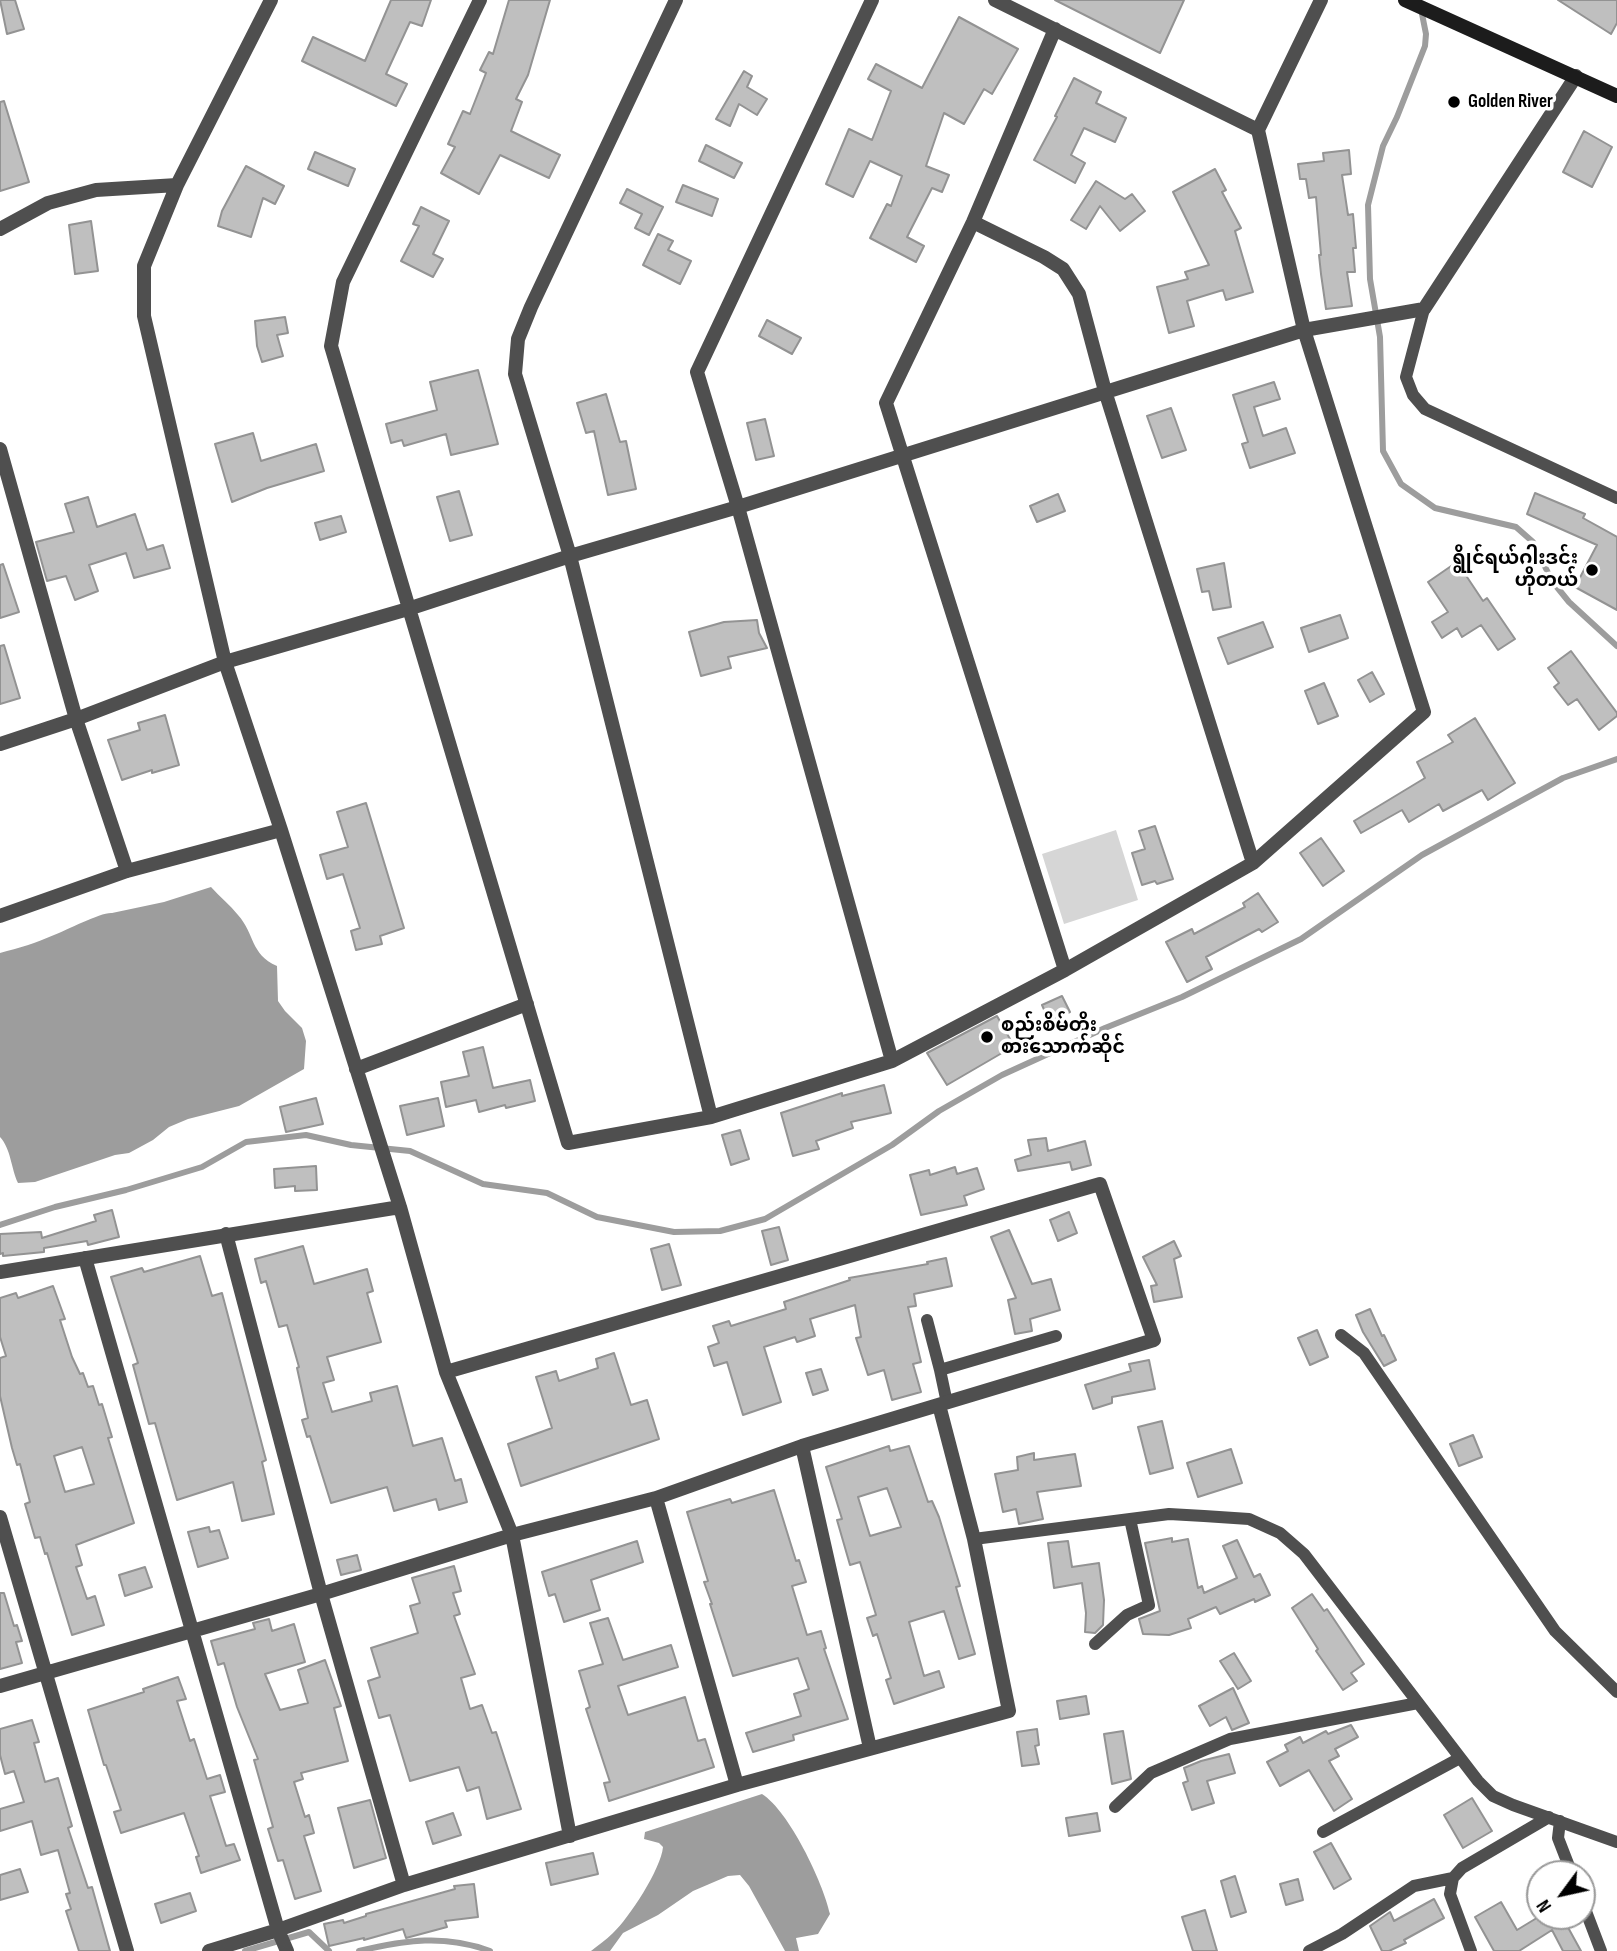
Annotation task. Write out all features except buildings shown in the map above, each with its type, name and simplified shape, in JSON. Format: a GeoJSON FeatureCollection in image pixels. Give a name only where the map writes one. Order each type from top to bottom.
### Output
{"type":"FeatureCollection","features":[{"type":"Feature","properties":{"kind":"main road"},"geometry":{"type":"LineString","coordinates":[[1405,0],[1617,96]]}},
{"type":"Feature","properties":{"kind":"street"},"geometry":{"type":"LineString","coordinates":[[271,0],[177,185],[144,266],[144,316],[225,662],[400,1207],[446,1373],[512,1535],[570,1836]]}},
{"type":"Feature","properties":{"kind":"street"},"geometry":{"type":"LineString","coordinates":[[480,0],[343,282],[331,346],[568,1143],[711,1117],[892,1060],[1065,970],[1253,863],[1424,712],[1304,330],[1258,130],[1321,0]]}},
{"type":"Feature","properties":{"kind":"street"},"geometry":{"type":"LineString","coordinates":[[676,0],[518,339],[515,374],[570,556],[711,1117]]}},
{"type":"Feature","properties":{"kind":"street"},"geometry":{"type":"LineString","coordinates":[[872,0],[697,373],[738,507],[892,1060]]}},
{"type":"Feature","properties":{"kind":"street"},"geometry":{"type":"LineString","coordinates":[[996,0],[1258,130]]}},
{"type":"Feature","properties":{"kind":"street"},"geometry":{"type":"LineString","coordinates":[[1055,29],[973,222],[886,403],[1065,970]]}},
{"type":"Feature","properties":{"kind":"street"},"geometry":{"type":"LineString","coordinates":[[0,744],[76,719],[225,662],[408,609],[570,556],[738,507],[1304,330],[1424,309],[1576,76]]}},
{"type":"Feature","properties":{"kind":"street"},"geometry":{"type":"LineString","coordinates":[[0,229],[48,203],[96,190],[177,185]]}},
{"type":"Feature","properties":{"kind":"street"},"geometry":{"type":"LineString","coordinates":[[973,222],[1063,269],[1079,294],[1105,391],[1253,863]]}},
{"type":"Feature","properties":{"kind":"street"},"geometry":{"type":"LineString","coordinates":[[0,449],[76,719],[127,871]]}},
{"type":"Feature","properties":{"kind":"street"},"geometry":{"type":"LineString","coordinates":[[0,916],[127,871],[281,830]]}},
{"type":"Feature","properties":{"kind":"street"},"geometry":{"type":"LineString","coordinates":[[356,1069],[527,1003]]}},
{"type":"Feature","properties":{"kind":"street"},"geometry":{"type":"LineString","coordinates":[[0,1686],[321,1594],[512,1535],[656,1498],[802,1446],[1154,1340],[1100,1184],[446,1373]]}},
{"type":"Feature","properties":{"kind":"street"},"geometry":{"type":"LineString","coordinates":[[0,1272],[400,1207]]}},
{"type":"Feature","properties":{"kind":"street"},"geometry":{"type":"LineString","coordinates":[[226,1234],[321,1594],[404,1885]]}},
{"type":"Feature","properties":{"kind":"street"},"geometry":{"type":"LineString","coordinates":[[85,1258],[278,1930],[287,1951]]}},
{"type":"Feature","properties":{"kind":"street"},"geometry":{"type":"LineString","coordinates":[[209,1951],[278,1930],[404,1885],[737,1785],[1009,1711],[943,1404]]}},
{"type":"Feature","properties":{"kind":"street"},"geometry":{"type":"LineString","coordinates":[[802,1446],[870,1748]]}},
{"type":"Feature","properties":{"kind":"street"},"geometry":{"type":"LineString","coordinates":[[656,1498],[737,1785]]}},
{"type":"Feature","properties":{"kind":"street"},"geometry":{"type":"LineString","coordinates":[[0,1517],[127,1951]]}},
{"type":"Feature","properties":{"kind":"lane"},"geometry":{"type":"LineString","coordinates":[[1424,309],[1406,377],[1413,395],[1425,409],[1617,498]]}},
{"type":"Feature","properties":{"kind":"lane"},"geometry":{"type":"LineString","coordinates":[[927,1320],[940,1370],[943,1404]]}},
{"type":"Feature","properties":{"kind":"lane"},"geometry":{"type":"LineString","coordinates":[[1341,1335],[1364,1353],[1555,1631],[1617,1692]]}},
{"type":"Feature","properties":{"kind":"lane"},"geometry":{"type":"LineString","coordinates":[[940,1370],[1056,1336]]}},
{"type":"Feature","properties":{"kind":"lane"},"geometry":{"type":"LineString","coordinates":[[974,1539],[1169,1514],[1249,1520],[1280,1533],[1304,1555],[1478,1781],[1493,1796],[1617,1842]]}},
{"type":"Feature","properties":{"kind":"lane"},"geometry":{"type":"LineString","coordinates":[[1095,1644],[1127,1615],[1149,1605],[1130,1519]]}},
{"type":"Feature","properties":{"kind":"lane"},"geometry":{"type":"LineString","coordinates":[[1115,1807],[1151,1773],[1230,1739],[1418,1703]]}},
{"type":"Feature","properties":{"kind":"lane"},"geometry":{"type":"LineString","coordinates":[[1323,1832],[1460,1758]]}},
{"type":"Feature","properties":{"kind":"lane"},"geometry":{"type":"LineString","coordinates":[[1554,1819],[1567,1860]]}},
{"type":"Feature","properties":{"kind":"lane"},"geometry":{"type":"LineString","coordinates":[[1471,1951],[1450,1894],[1453,1878],[1462,1868],[1554,1819]]}},
{"type":"Feature","properties":{"kind":"lane"},"geometry":{"type":"LineString","coordinates":[[1309,1951],[1342,1934],[1414,1886],[1453,1878]]}},
{"type":"Feature","properties":{"kind":"lane"},"geometry":{"type":"LineString","coordinates":[[1593,1930],[1601,1951]]}},
{"type":"Feature","properties":{"kind":"shaded area"},"geometry":{"type":"Polygon","coordinates":[[[1116,830],[1138,900],[1064,924],[1042,854],[1116,830]]]}},
{"type":"Feature","properties":{"kind":"shaded area"},"geometry":{"type":"Polygon","coordinates":[[[211,887],[243,922],[262,956],[277,966],[278,1001],[302,1028],[306,1041],[304,1069],[239,1106],[188,1119],[169,1127],[153,1140],[129,1153],[115,1155],[35,1182],[18,1183],[0,1137],[0,953],[41,940],[100,915],[164,902],[211,887]]]}},
{"type":"Feature","properties":{"kind":"shaded area"},"geometry":{"type":"Polygon","coordinates":[[[762,1794],[783,1815],[794,1831],[820,1884],[830,1914],[818,1934],[796,1938],[799,1951],[785,1951],[749,1886],[740,1875],[728,1876],[693,1891],[658,1915],[623,1933],[610,1951],[591,1951],[613,1933],[627,1916],[657,1868],[663,1847],[659,1843],[644,1839],[645,1832],[762,1794]]]}},
{"type":"Feature","properties":{"kind":"waterway"},"geometry":{"type":"LineString","coordinates":[[1421,9],[1426,34],[1425,46],[1383,146],[1368,205],[1370,279],[1380,337],[1383,451],[1401,484],[1435,508],[1516,527],[1533,542],[1552,581],[1569,602],[1617,646]]}},
{"type":"Feature","properties":{"kind":"waterway"},"geometry":{"type":"LineString","coordinates":[[0,1225],[55,1207],[126,1190],[202,1167],[246,1142],[306,1135],[351,1145],[410,1151],[483,1184],[547,1193],[597,1217],[674,1232],[720,1231],[765,1219],[892,1145],[939,1111],[1002,1075],[1105,1028],[1182,997],[1301,939],[1422,855],[1563,778],[1617,759]]}},
{"type":"Feature","properties":{"kind":"waterway"},"geometry":{"type":"LineString","coordinates":[[245,1951],[309,1932],[329,1951]]}},
{"type":"Feature","properties":{"kind":"waterway"},"geometry":{"type":"LineString","coordinates":[[359,1951],[425,1940],[457,1942],[490,1951]]}},
{"type":"Feature","properties":{"kind":"place","name":"Golden River"},"geometry":{"type":"Point","coordinates":[1454,102]}},
{"type":"Feature","properties":{"kind":"place","name":"ရွိုင်ရယ်ဂါးဒင်း ဟိုတယ်"},"geometry":{"type":"Point","coordinates":[1592,570]}},
{"type":"Feature","properties":{"kind":"place","name":"စည်းစိမ်တိုး စားသောက်ဆိုင်"},"geometry":{"type":"Point","coordinates":[987,1037]}}]}
